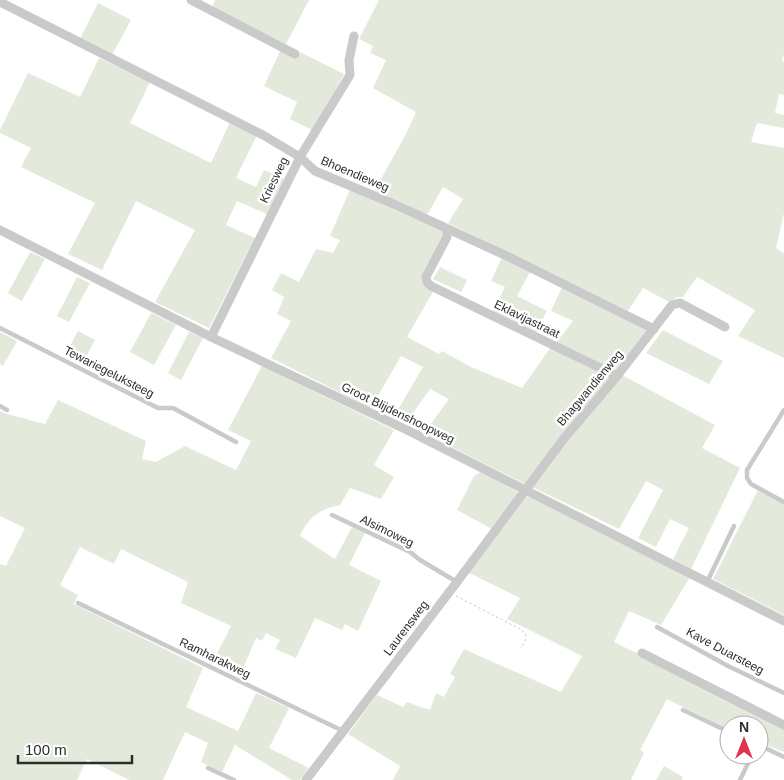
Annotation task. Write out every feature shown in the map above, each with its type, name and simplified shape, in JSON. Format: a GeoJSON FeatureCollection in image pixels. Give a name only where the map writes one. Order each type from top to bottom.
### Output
{"type":"FeatureCollection","features":[{"type":"Feature","properties":{"kind":"street"},"geometry":{"type":"LineString","coordinates":[[191,0],[295,54]]}},
{"type":"Feature","properties":{"kind":"street","name":"Bhoendieweg"},"geometry":{"type":"LineString","coordinates":[[0,2],[263,135],[300,157],[315,171],[360,189],[447,229],[600,301],[654,329]]}},
{"type":"Feature","properties":{"kind":"street","name":"Kriesweg"},"geometry":{"type":"LineString","coordinates":[[211,337],[300,157],[350,75],[349,60],[354,36]]}},
{"type":"Feature","properties":{"kind":"street","name":"Eklavijastraat"},"geometry":{"type":"LineString","coordinates":[[447,229],[447,237],[426,277],[431,286],[617,376]]}},
{"type":"Feature","properties":{"kind":"street","name":"Groot Blijdenshoopweg"},"geometry":{"type":"LineString","coordinates":[[0,230],[211,337],[407,430],[784,622]]}},
{"type":"Feature","properties":{"kind":"street","name":"Bhagwandienweg"},"geometry":{"type":"LineString","coordinates":[[524,490],[672,305],[680,303],[724,327]]}},
{"type":"Feature","properties":{"kind":"street","name":"Laurensweg"},"geometry":{"type":"LineString","coordinates":[[306,780],[451,590],[524,490]]}},
{"type":"Feature","properties":{"kind":"street"},"geometry":{"type":"LineString","coordinates":[[642,653],[784,725]]}},
{"type":"Feature","properties":{"kind":"lane","name":"Tewariegeluksteeg"},"geometry":{"type":"LineString","coordinates":[[0,328],[158,408],[174,408],[236,442]]}},
{"type":"Feature","properties":{"kind":"lane"},"geometry":{"type":"LineString","coordinates":[[0,406],[7,410]]}},
{"type":"Feature","properties":{"kind":"lane"},"geometry":{"type":"LineString","coordinates":[[784,410],[746,470],[747,478],[751,484],[784,502]]}},
{"type":"Feature","properties":{"kind":"lane","name":"Alsimoweg"},"geometry":{"type":"LineString","coordinates":[[332,515],[410,552],[457,582]]}},
{"type":"Feature","properties":{"kind":"lane"},"geometry":{"type":"LineString","coordinates":[[707,582],[734,526]]}},
{"type":"Feature","properties":{"kind":"lane","name":"Ramharakweg"},"geometry":{"type":"LineString","coordinates":[[78,603],[343,731]]}},
{"type":"Feature","properties":{"kind":"lane","name":"Kave Duarsteeg"},"geometry":{"type":"LineString","coordinates":[[658,626],[728,666],[784,693]]}},
{"type":"Feature","properties":{"kind":"lane"},"geometry":{"type":"LineString","coordinates":[[683,710],[719,727]]}},
{"type":"Feature","properties":{"kind":"lane"},"geometry":{"type":"LineString","coordinates":[[769,749],[784,756]]}},
{"type":"Feature","properties":{"kind":"lane"},"geometry":{"type":"LineString","coordinates":[[740,780],[747,765]]}},
{"type":"Feature","properties":{"kind":"lane"},"geometry":{"type":"LineString","coordinates":[[208,768],[234,780]]}},
{"type":"Feature","properties":{"kind":"path"},"geometry":{"type":"LineString","coordinates":[[451,590],[455,596],[522,630],[526,634],[526,638],[520,648]]}},
{"type":"Feature","properties":{"kind":"green space"},"geometry":{"type":"Polygon","coordinates":[[[215,0],[309,0],[286,44],[212,7],[215,0]]]}},
{"type":"Feature","properties":{"kind":"green space"},"geometry":{"type":"Polygon","coordinates":[[[379,0],[784,0],[784,54],[782,61],[784,62],[784,95],[779,94],[775,113],[784,115],[784,128],[757,123],[751,142],[784,148],[784,213],[776,248],[784,253],[784,358],[738,336],[755,310],[697,277],[683,297],[677,297],[671,303],[643,288],[628,311],[448,223],[463,199],[443,187],[427,215],[375,190],[416,112],[373,88],[386,60],[370,53],[373,46],[359,39],[379,0]]]}},
{"type":"Feature","properties":{"kind":"green space"},"geometry":{"type":"Polygon","coordinates":[[[98,3],[131,20],[112,55],[80,39],[98,3]]]}},
{"type":"Feature","properties":{"kind":"green space"},"geometry":{"type":"Polygon","coordinates":[[[280,51],[297,58],[300,52],[344,74],[314,131],[290,119],[297,102],[264,86],[280,51]]]}},
{"type":"Feature","properties":{"kind":"green space"},"geometry":{"type":"Polygon","coordinates":[[[99,58],[150,82],[130,123],[211,163],[230,122],[257,135],[236,178],[256,187],[264,170],[287,180],[269,215],[237,201],[226,225],[255,238],[209,328],[155,302],[195,230],[136,201],[102,270],[68,254],[95,203],[21,167],[31,148],[0,133],[28,73],[80,97],[99,58]]]}},
{"type":"Feature","properties":{"kind":"green space"},"geometry":{"type":"Polygon","coordinates":[[[351,187],[446,229],[424,278],[434,290],[407,337],[439,354],[442,351],[471,367],[522,388],[551,347],[612,377],[525,484],[424,433],[449,399],[430,389],[405,424],[393,418],[423,367],[401,356],[371,408],[271,358],[291,321],[277,314],[284,297],[272,290],[281,273],[299,282],[316,249],[333,253],[340,240],[330,236],[351,187]]]}},
{"type":"Feature","properties":{"kind":"green space"},"geometry":{"type":"Polygon","coordinates":[[[30,252],[45,259],[22,301],[8,293],[30,252]]]}},
{"type":"Feature","properties":{"kind":"green space"},"geometry":{"type":"Polygon","coordinates":[[[502,257],[530,272],[517,296],[547,311],[536,332],[493,311],[505,287],[491,281],[502,257]]]}},
{"type":"Feature","properties":{"kind":"green space"},"geometry":{"type":"Polygon","coordinates":[[[440,267],[467,280],[461,292],[433,279],[440,267]]]}},
{"type":"Feature","properties":{"kind":"green space"},"geometry":{"type":"Polygon","coordinates":[[[77,277],[90,283],[69,322],[57,316],[77,277]]]}},
{"type":"Feature","properties":{"kind":"green space"},"geometry":{"type":"Polygon","coordinates":[[[562,287],[650,330],[615,373],[556,343],[573,321],[551,311],[562,287]]]}},
{"type":"Feature","properties":{"kind":"green space"},"geometry":{"type":"Polygon","coordinates":[[[151,313],[176,325],[154,365],[130,352],[151,313]]]}},
{"type":"Feature","properties":{"kind":"green space"},"geometry":{"type":"Polygon","coordinates":[[[663,330],[723,361],[709,384],[646,353],[663,330]]]}},
{"type":"Feature","properties":{"kind":"green space"},"geometry":{"type":"Polygon","coordinates":[[[78,331],[95,340],[82,364],[65,355],[78,331]]]}},
{"type":"Feature","properties":{"kind":"green space"},"geometry":{"type":"Polygon","coordinates":[[[0,332],[17,341],[3,366],[0,364],[0,332]]]}},
{"type":"Feature","properties":{"kind":"green space"},"geometry":{"type":"Polygon","coordinates":[[[189,332],[203,338],[181,380],[168,373],[189,332]]]}},
{"type":"Feature","properties":{"kind":"green space"},"geometry":{"type":"Polygon","coordinates":[[[262,366],[394,430],[374,465],[394,477],[381,499],[350,488],[340,505],[326,509],[316,515],[303,529],[300,536],[335,559],[352,527],[365,533],[349,565],[381,581],[358,631],[345,624],[342,630],[315,618],[296,658],[275,649],[280,640],[266,633],[262,641],[256,638],[240,675],[213,662],[231,626],[181,603],[188,582],[121,549],[114,564],[80,547],[60,585],[78,595],[74,604],[203,668],[186,707],[238,731],[256,693],[289,708],[269,748],[309,768],[300,780],[292,780],[235,745],[222,772],[201,762],[208,743],[185,732],[163,780],[129,780],[87,759],[77,780],[0,780],[0,564],[6,566],[25,528],[0,516],[0,411],[45,424],[58,400],[146,441],[142,459],[156,462],[185,446],[236,470],[251,441],[228,430],[262,366]]]}},
{"type":"Feature","properties":{"kind":"green space"},"geometry":{"type":"Polygon","coordinates":[[[622,375],[715,425],[702,448],[740,468],[691,569],[673,559],[689,528],[670,519],[656,547],[638,538],[663,490],[646,481],[619,529],[530,486],[622,375]]]}},
{"type":"Feature","properties":{"kind":"green space"},"geometry":{"type":"Polygon","coordinates":[[[482,471],[519,493],[492,529],[457,510],[474,476],[482,471]]]}},
{"type":"Feature","properties":{"kind":"green space"},"geometry":{"type":"Polygon","coordinates":[[[758,490],[784,503],[784,615],[713,579],[758,490]]]}},
{"type":"Feature","properties":{"kind":"green space"},"geometry":{"type":"Polygon","coordinates":[[[527,496],[690,577],[661,625],[629,611],[614,642],[762,715],[719,715],[719,725],[667,699],[640,750],[644,753],[631,780],[393,780],[400,766],[348,734],[377,695],[403,707],[407,702],[430,710],[436,693],[444,697],[455,677],[450,674],[464,649],[561,692],[582,656],[507,619],[520,598],[469,573],[522,500],[527,496]]]}},
{"type":"Feature","properties":{"kind":"green space"},"geometry":{"type":"Polygon","coordinates":[[[769,719],[784,726],[784,752],[769,746],[769,719]]]}},
{"type":"Feature","properties":{"kind":"green space"},"geometry":{"type":"Polygon","coordinates":[[[664,766],[683,777],[682,780],[656,780],[664,766]]]}}]}
